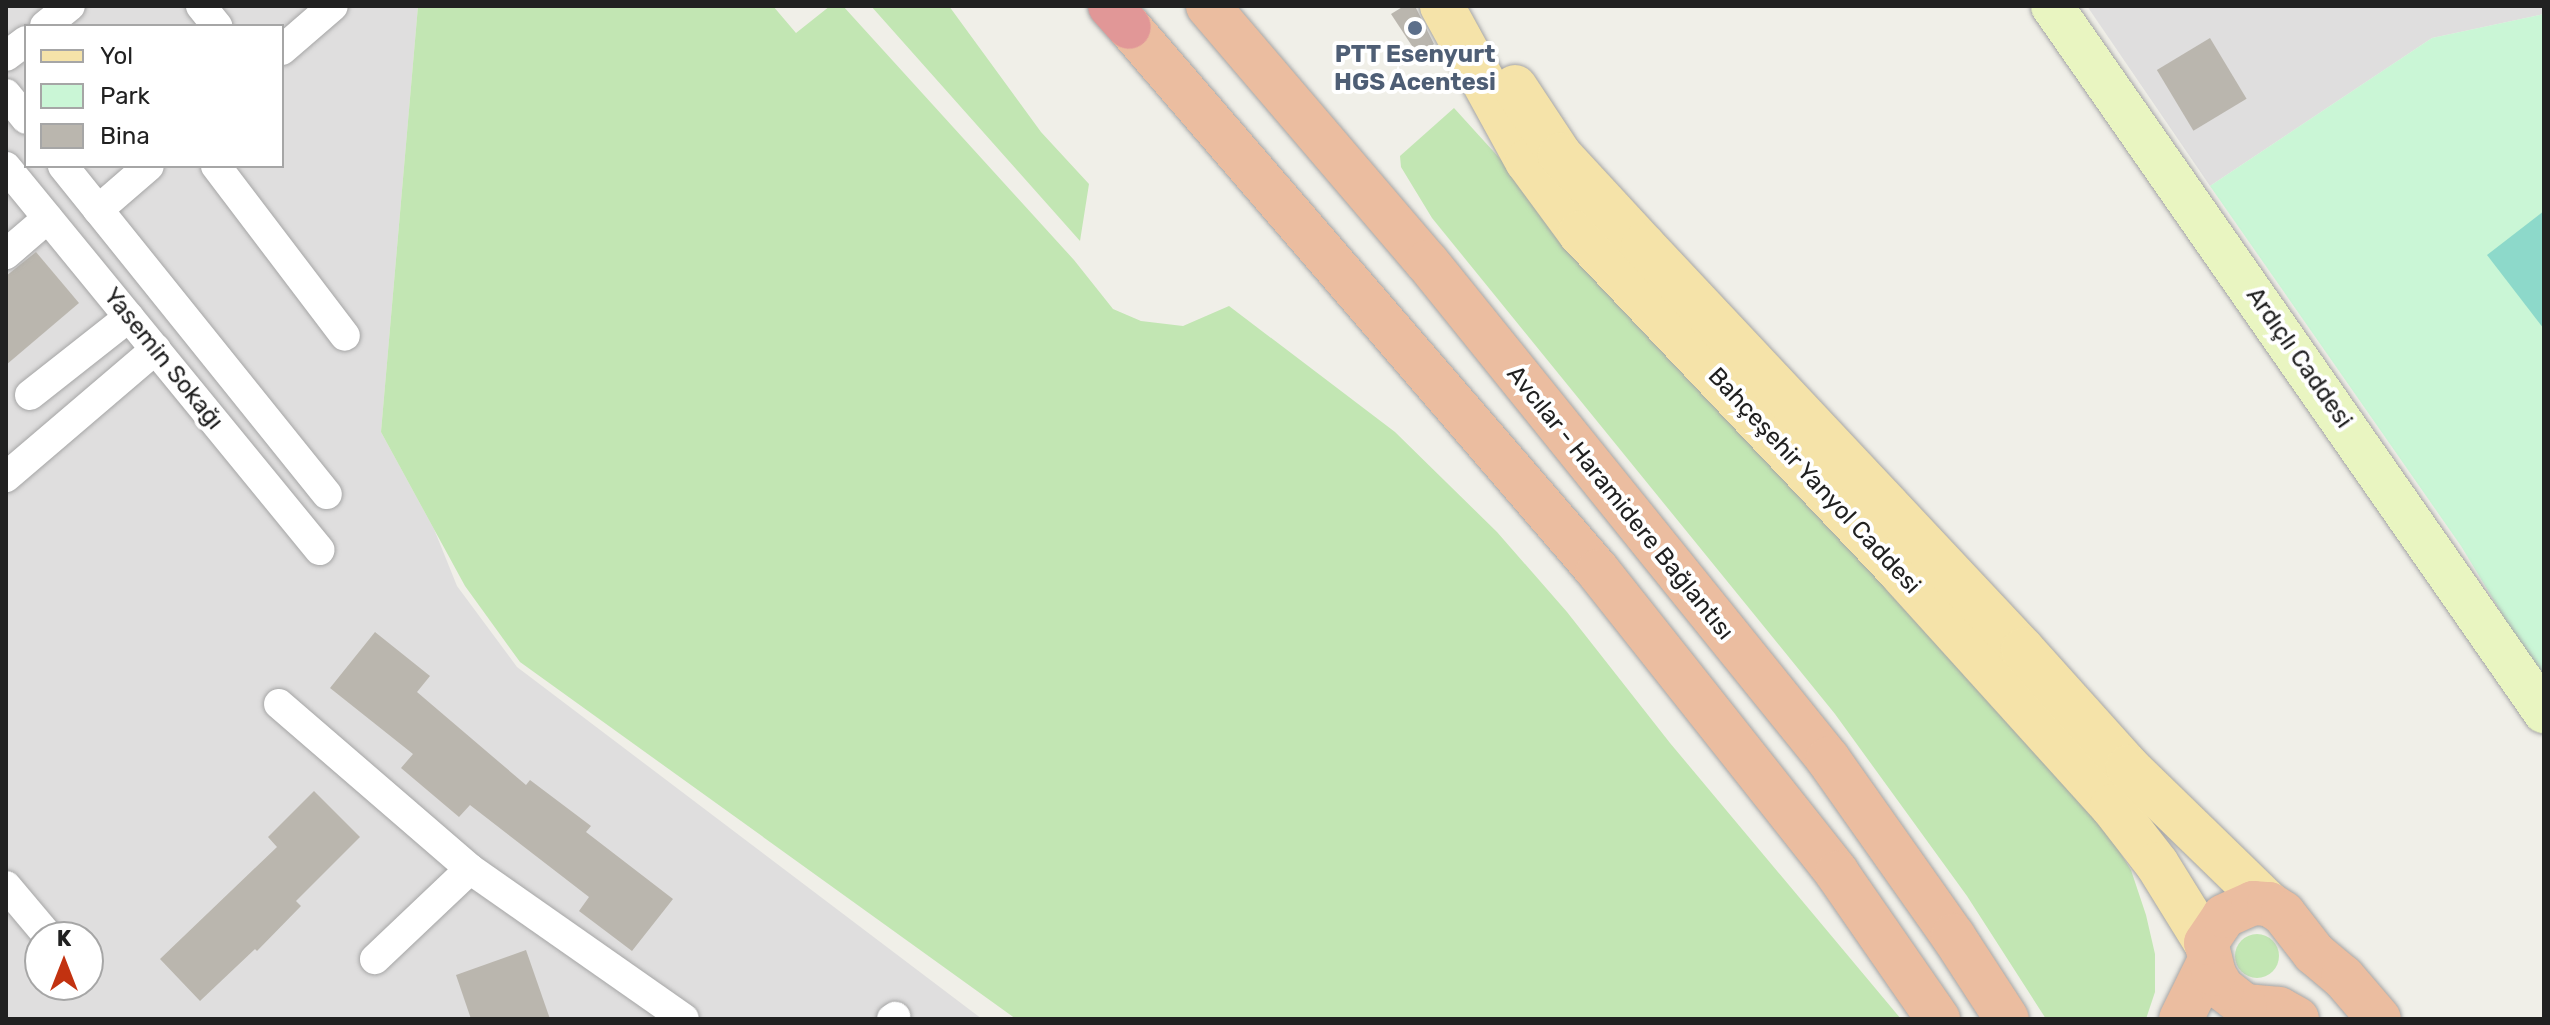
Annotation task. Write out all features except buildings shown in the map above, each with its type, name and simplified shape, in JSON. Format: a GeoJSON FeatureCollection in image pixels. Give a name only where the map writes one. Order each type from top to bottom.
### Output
{"type":"FeatureCollection","features":[{"type":"Feature","properties":{"kind":"highway","name":"Avcılar - Haramidere Bağlantısı"},"geometry":{"type":"LineString","coordinates":[[1208,6],[1427,262],[1828,759],[1953,936],[2007,1019]]}},
{"type":"Feature","properties":{"kind":"highway"},"geometry":{"type":"LineString","coordinates":[[1120,16],[1598,571],[1837,873],[1938,1019]]}},
{"type":"Feature","properties":{"kind":"highway"},"geometry":{"type":"LineString","coordinates":[[2181,1019],[2224,916],[2238,907],[2269,904],[2283,913],[2314,953],[2343,977],[2379,1019]]}},
{"type":"Feature","properties":{"kind":"highway"},"geometry":{"type":"LineString","coordinates":[[2208,951],[2222,988],[2245,1006],[2272,1014],[2302,985],[2314,953]]}},
{"type":"Feature","properties":{"kind":"main road","name":"Bahçeşehir Yanyol Caddesi"},"geometry":{"type":"LineString","coordinates":[[1442,6],[1527,161],[1580,233],[1903,575],[2112,806],[2157,864],[2208,951]]}},
{"type":"Feature","properties":{"kind":"main road","name":"Bahçeşehir Yanyol Caddesi"},"geometry":{"type":"LineString","coordinates":[[1472,6],[1515,88],[1560,155],[2128,767],[2269,904]]}},
{"type":"Feature","properties":{"kind":"main road","name":"Ardıçlı Caddesi"},"geometry":{"type":"LineString","coordinates":[[2052,6],[2544,712]]}},
{"type":"Feature","properties":{"kind":"street"},"geometry":{"type":"LineString","coordinates":[[48,24],[70,6]]}},
{"type":"Feature","properties":{"kind":"street"},"geometry":{"type":"LineString","coordinates":[[201,6],[215,24]]}},
{"type":"Feature","properties":{"kind":"street"},"geometry":{"type":"LineString","coordinates":[[284,48],[333,6]]}},
{"type":"Feature","properties":{"kind":"street"},"geometry":{"type":"LineString","coordinates":[[6,56],[24,42]]}},
{"type":"Feature","properties":{"kind":"street"},"geometry":{"type":"LineString","coordinates":[[6,94],[24,116]]}},
{"type":"Feature","properties":{"kind":"street","name":"Yasemin Sokağı"},"geometry":{"type":"LineString","coordinates":[[6,167],[320,550]]}},
{"type":"Feature","properties":{"kind":"street","name":"Yasemin Sokağı"},"geometry":{"type":"LineString","coordinates":[[65,168],[327,494]]}},
{"type":"Feature","properties":{"kind":"street"},"geometry":{"type":"LineString","coordinates":[[98,210],[147,168]]}},
{"type":"Feature","properties":{"kind":"street"},"geometry":{"type":"LineString","coordinates":[[218,168],[345,336]]}},
{"type":"Feature","properties":{"kind":"street"},"geometry":{"type":"LineString","coordinates":[[6,254],[48,218]]}},
{"type":"Feature","properties":{"kind":"street"},"geometry":{"type":"LineString","coordinates":[[30,395],[129,317]]}},
{"type":"Feature","properties":{"kind":"street"},"geometry":{"type":"LineString","coordinates":[[6,477],[156,349]]}},
{"type":"Feature","properties":{"kind":"street"},"geometry":{"type":"LineString","coordinates":[[279,704],[470,869],[684,1019]]}},
{"type":"Feature","properties":{"kind":"street"},"geometry":{"type":"LineString","coordinates":[[375,959],[470,869]]}},
{"type":"Feature","properties":{"kind":"street"},"geometry":{"type":"LineString","coordinates":[[6,886],[36,921]]}},
{"type":"Feature","properties":{"kind":"shaded area"},"geometry":{"type":"Polygon","coordinates":[[[6,6],[418,6],[381,432],[434,529],[457,586],[517,667],[982,1019],[6,1019],[6,6]]]}},
{"type":"Feature","properties":{"kind":"shaded area"},"geometry":{"type":"Polygon","coordinates":[[[2087,6],[2544,6],[2544,14],[2432,38],[2210,186],[2087,6]]]}},
{"type":"Feature","properties":{"kind":"shaded area"},"geometry":{"type":"Polygon","coordinates":[[[2544,211],[2544,329],[2487,255],[2544,211]]]}},
{"type":"Feature","properties":{"kind":"green space"},"geometry":{"type":"Polygon","coordinates":[[[418,6],[773,6],[796,33],[830,6],[843,6],[1074,260],[1113,309],[1141,321],[1183,326],[1229,306],[1395,432],[1497,532],[1567,612],[1670,743],[1901,1019],[1016,1019],[520,662],[465,586],[381,432],[418,6]]]}},
{"type":"Feature","properties":{"kind":"green space"},"geometry":{"type":"Polygon","coordinates":[[[871,6],[949,6],[1041,132],[1089,184],[1080,241],[871,6]]]}},
{"type":"Feature","properties":{"kind":"green space"},"geometry":{"type":"Polygon","coordinates":[[[2544,14],[2544,683],[2461,546],[2210,186],[2432,38],[2544,14]]]}},
{"type":"Feature","properties":{"kind":"green space"},"geometry":{"type":"Polygon","coordinates":[[[1454,108],[2095,813],[2131,870],[2146,915],[2155,954],[2155,992],[2146,1019],[2046,1019],[1967,896],[1835,714],[1432,218],[1401,167],[1400,156],[1454,108]]]}},
{"type":"Feature","properties":{"kind":"green space"},"geometry":{"type":"Polygon","coordinates":[[[2257,934],[2273,940],[2279,956],[2273,972],[2257,978],[2241,972],[2235,956],[2241,940],[2257,934]]]}},
{"type":"Feature","properties":{"kind":"place","name":"PTT Esenyurt HGS Acentesi"},"geometry":{"type":"Point","coordinates":[1415,28]}}]}
